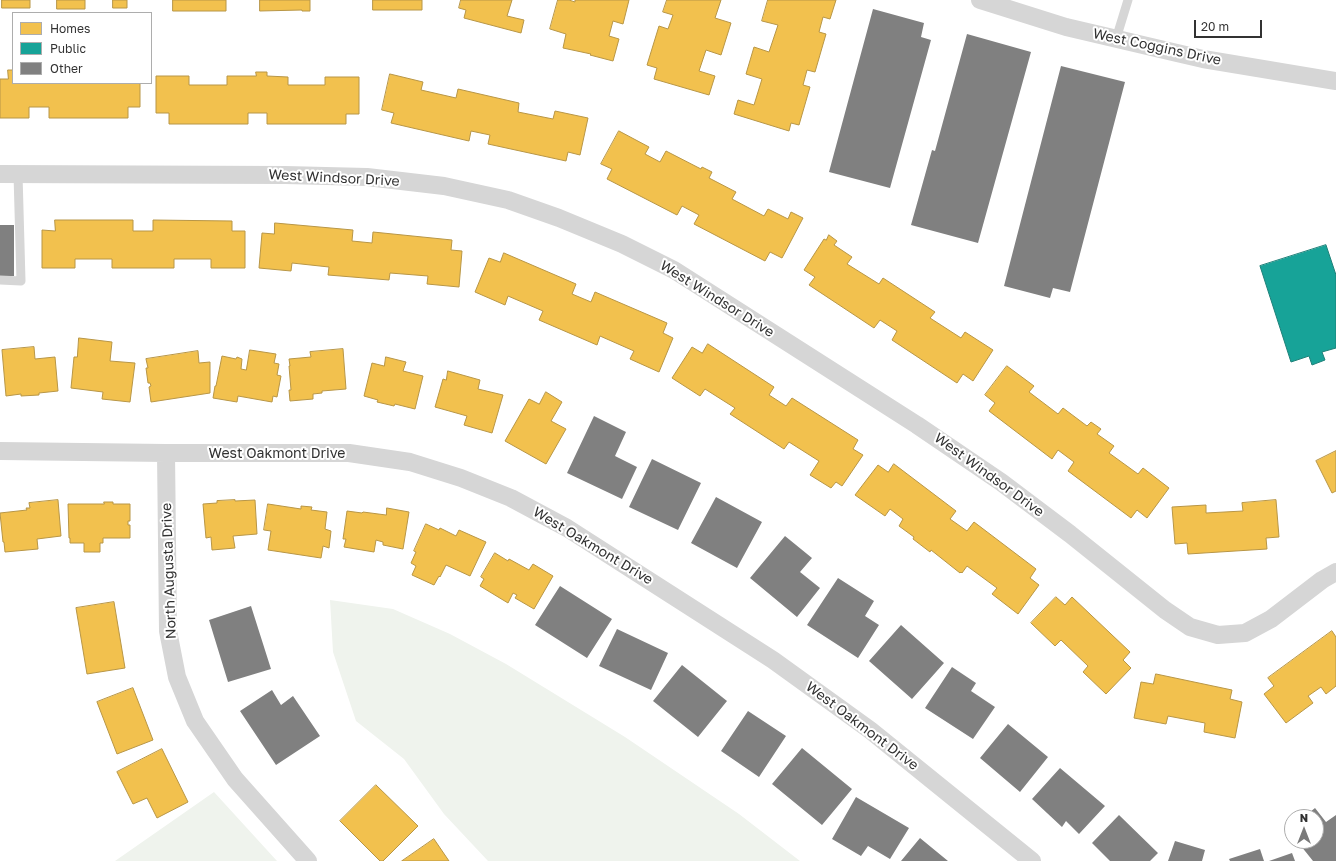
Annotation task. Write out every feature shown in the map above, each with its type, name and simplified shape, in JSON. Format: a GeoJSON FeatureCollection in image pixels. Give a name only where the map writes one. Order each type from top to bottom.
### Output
{"type":"FeatureCollection","features":[{"type":"Feature","properties":{"kind":"street","name":"West Coggins Drive"},"geometry":{"type":"LineString","coordinates":[[980,0],[1066,27],[1203,59],[1336,81]]}},
{"type":"Feature","properties":{"kind":"street","name":"West Windsor Drive"},"geometry":{"type":"LineString","coordinates":[[0,174],[285,174],[367,177],[444,186],[508,200],[559,218],[622,244],[681,274],[918,425],[1001,482],[1070,534],[1165,610],[1190,627],[1218,635],[1245,633],[1271,619],[1322,580],[1336,572]]}},
{"type":"Feature","properties":{"kind":"street","name":"West Oakmont Drive"},"geometry":{"type":"LineString","coordinates":[[0,451],[349,453],[410,462],[461,478],[511,498],[567,528],[773,660],[870,730],[1032,861]]}},
{"type":"Feature","properties":{"kind":"street","name":"North Augusta Drive"},"geometry":{"type":"LineString","coordinates":[[166,453],[168,631],[178,677],[195,721],[235,779],[308,861]]}},
{"type":"Feature","properties":{"kind":"lane"},"geometry":{"type":"LineString","coordinates":[[1116,39],[1128,0]]}},
{"type":"Feature","properties":{"kind":"lane"},"geometry":{"type":"LineString","coordinates":[[0,280],[21,281],[18,174]]}},
{"type":"Feature","properties":{"kind":"shaded area"},"geometry":{"type":"Polygon","coordinates":[[[330,600],[393,609],[450,634],[506,664],[625,737],[739,814],[800,861],[488,861],[444,814],[404,759],[356,721],[333,652],[330,600]]]}},
{"type":"Feature","properties":{"kind":"shaded area"},"geometry":{"type":"Polygon","coordinates":[[[214,792],[277,861],[115,861],[214,792]]]}},
{"type":"Feature","properties":{"kind":"building: Homes"},"geometry":{"type":"Polygon","coordinates":[[[2,0],[30,0],[30,8],[2,8],[2,0]]]}},
{"type":"Feature","properties":{"kind":"building: Homes"},"geometry":{"type":"Polygon","coordinates":[[[57,0],[85,0],[85,9],[57,9],[57,0]]]}},
{"type":"Feature","properties":{"kind":"building: Homes"},"geometry":{"type":"Polygon","coordinates":[[[113,0],[127,0],[127,8],[113,8],[113,0]]]}},
{"type":"Feature","properties":{"kind":"building: Homes"},"geometry":{"type":"Polygon","coordinates":[[[173,0],[226,0],[226,11],[173,11],[173,0]]]}},
{"type":"Feature","properties":{"kind":"building: Homes"},"geometry":{"type":"Polygon","coordinates":[[[260,0],[310,0],[310,11],[260,11],[260,0]]]}},
{"type":"Feature","properties":{"kind":"building: Homes"},"geometry":{"type":"Polygon","coordinates":[[[373,0],[422,0],[422,10],[373,10],[373,0]]]}},
{"type":"Feature","properties":{"kind":"building: Homes"},"geometry":{"type":"Polygon","coordinates":[[[461,0],[512,0],[507,16],[524,20],[521,33],[464,18],[466,10],[459,8],[461,0]]]}},
{"type":"Feature","properties":{"kind":"building: Homes"},"geometry":{"type":"Polygon","coordinates":[[[558,0],[569,0],[575,2],[575,0],[629,0],[623,24],[613,21],[609,36],[619,39],[613,61],[590,55],[591,54],[563,48],[566,34],[550,29],[558,0]]]}},
{"type":"Feature","properties":{"kind":"building: Homes"},"geometry":{"type":"Polygon","coordinates":[[[667,0],[721,0],[715,18],[731,23],[721,55],[706,50],[699,71],[715,76],[709,95],[654,79],[657,68],[647,65],[659,26],[668,29],[673,15],[663,12],[667,0]]]}},
{"type":"Feature","properties":{"kind":"building: Homes"},"geometry":{"type":"Polygon","coordinates":[[[768,0],[836,0],[830,19],[823,17],[819,32],[826,34],[815,72],[807,70],[803,85],[810,87],[799,125],[791,123],[789,131],[734,114],[738,100],[754,105],[762,79],[746,74],[754,47],[769,52],[778,25],[762,21],[768,0]]]}},
{"type":"Feature","properties":{"kind":"building: Homes"},"geometry":{"type":"Polygon","coordinates":[[[8,70],[12,70],[12,84],[140,84],[140,107],[128,107],[128,118],[49,118],[49,107],[29,107],[29,118],[0,118],[0,79],[8,79],[8,70]]]}},
{"type":"Feature","properties":{"kind":"building: Homes"},"geometry":{"type":"Polygon","coordinates":[[[256,72],[267,72],[267,76],[288,77],[288,85],[325,85],[325,77],[359,77],[359,114],[346,114],[346,124],[267,124],[267,113],[248,113],[248,124],[169,124],[169,113],[156,113],[156,76],[189,76],[189,85],[227,85],[227,76],[256,76],[256,72]]]}},
{"type":"Feature","properties":{"kind":"building: Homes"},"geometry":{"type":"Polygon","coordinates":[[[390,74],[423,82],[421,90],[456,98],[458,89],[519,103],[518,112],[553,119],[555,111],[588,118],[580,155],[568,152],[566,161],[488,144],[490,135],[471,131],[469,141],[391,123],[394,113],[382,110],[390,74]]]}},
{"type":"Feature","properties":{"kind":"building: Homes"},"geometry":{"type":"Polygon","coordinates":[[[619,131],[649,147],[645,154],[660,162],[666,151],[701,169],[702,167],[712,172],[709,178],[736,192],[732,199],[764,216],[768,209],[788,219],[791,212],[803,218],[782,258],[770,252],[765,261],[694,224],[699,215],[682,206],[677,215],[607,179],[612,169],[601,164],[619,131]]]}},
{"type":"Feature","properties":{"kind":"building: Homes"},"geometry":{"type":"Polygon","coordinates":[[[55,220],[133,220],[133,231],[153,231],[153,220],[232,221],[232,231],[245,231],[245,268],[211,268],[211,259],[174,259],[174,268],[112,268],[112,259],[75,259],[75,268],[42,268],[42,230],[55,231],[55,220]]]}},
{"type":"Feature","properties":{"kind":"building: Homes"},"geometry":{"type":"Polygon","coordinates":[[[275,223],[353,230],[352,241],[372,243],[373,232],[452,240],[451,250],[462,251],[459,287],[427,284],[428,276],[390,273],[389,280],[328,275],[329,267],[292,263],[291,271],[259,268],[262,233],[274,234],[275,223]]]}},
{"type":"Feature","properties":{"kind":"building: Homes"},"geometry":{"type":"Polygon","coordinates":[[[829,235],[837,241],[834,245],[852,257],[847,264],[879,284],[883,278],[935,312],[930,318],[961,338],[965,332],[993,350],[973,381],[963,374],[957,383],[892,340],[897,331],[880,320],[874,328],[809,285],[815,277],[804,270],[824,239],[826,240],[829,235]]]}},
{"type":"Feature","properties":{"kind":"building: Homes"},"geometry":{"type":"Polygon","coordinates":[[[504,253],[576,284],[572,294],[591,302],[595,292],[667,323],[663,333],[673,338],[659,372],[630,359],[634,351],[600,336],[597,345],[539,320],[543,311],[508,296],[505,305],[475,292],[489,258],[500,262],[504,253]]]}},
{"type":"Feature","properties":{"kind":"building: Homes"},"geometry":{"type":"Polygon","coordinates":[[[79,338],[112,342],[110,361],[135,363],[130,402],[102,399],[103,392],[71,388],[74,357],[77,357],[79,338]]]}},
{"type":"Feature","properties":{"kind":"building: Homes"},"geometry":{"type":"Polygon","coordinates":[[[708,344],[774,387],[769,395],[786,406],[792,398],[858,440],[853,449],[863,455],[842,486],[836,482],[831,488],[810,475],[819,461],[789,442],[784,449],[730,414],[735,408],[705,389],[700,396],[672,378],[692,347],[702,353],[708,344]]]}},
{"type":"Feature","properties":{"kind":"building: Homes"},"geometry":{"type":"Polygon","coordinates":[[[34,347],[35,359],[55,357],[58,391],[39,393],[39,395],[21,396],[21,394],[6,396],[2,350],[34,347]]]}},
{"type":"Feature","properties":{"kind":"building: Homes"},"geometry":{"type":"Polygon","coordinates":[[[343,349],[346,389],[322,391],[322,393],[313,394],[313,399],[290,401],[289,390],[291,390],[289,359],[311,357],[310,352],[343,349]]]}},
{"type":"Feature","properties":{"kind":"building: Homes"},"geometry":{"type":"Polygon","coordinates":[[[250,350],[276,354],[274,363],[279,364],[277,375],[281,376],[277,397],[273,396],[272,402],[238,396],[237,402],[213,398],[222,356],[236,359],[237,357],[242,359],[241,369],[246,370],[250,350]]]}},
{"type":"Feature","properties":{"kind":"building: Homes"},"geometry":{"type":"Polygon","coordinates":[[[198,351],[199,363],[210,362],[210,393],[151,402],[149,387],[151,386],[150,383],[148,383],[146,368],[148,368],[146,359],[198,351]]]}},
{"type":"Feature","properties":{"kind":"building: Homes"},"geometry":{"type":"Polygon","coordinates":[[[386,357],[406,362],[403,371],[423,376],[415,409],[395,404],[394,406],[377,402],[378,400],[364,396],[372,363],[384,366],[386,357]]]}},
{"type":"Feature","properties":{"kind":"building: Homes"},"geometry":{"type":"Polygon","coordinates":[[[1007,366],[1034,386],[1029,392],[1058,414],[1063,408],[1087,426],[1091,422],[1101,429],[1097,434],[1114,446],[1109,453],[1138,474],[1143,468],[1169,488],[1147,518],[1137,510],[1131,518],[1068,471],[1074,462],[1058,450],[1052,459],[989,411],[995,403],[985,395],[1007,366]]]}},
{"type":"Feature","properties":{"kind":"building: Homes"},"geometry":{"type":"Polygon","coordinates":[[[448,371],[480,380],[478,389],[503,395],[492,433],[464,425],[467,416],[435,407],[443,379],[446,380],[448,371]]]}},
{"type":"Feature","properties":{"kind":"building: Homes"},"geometry":{"type":"Polygon","coordinates":[[[546,392],[562,402],[551,421],[566,429],[546,464],[505,441],[529,399],[539,404],[546,392]]]}},
{"type":"Feature","properties":{"kind":"building: Homes"},"geometry":{"type":"Polygon","coordinates":[[[1336,451],[1336,491],[1332,493],[1316,461],[1336,451]]]}},
{"type":"Feature","properties":{"kind":"building: Homes"},"geometry":{"type":"Polygon","coordinates":[[[894,464],[956,511],[950,519],[967,531],[974,522],[1036,569],[1030,578],[1039,585],[1018,614],[992,594],[997,588],[967,566],[962,573],[960,573],[931,550],[930,552],[913,539],[914,537],[899,526],[903,519],[890,509],[885,516],[855,495],[878,465],[888,472],[894,464]]]}},
{"type":"Feature","properties":{"kind":"building: Homes"},"geometry":{"type":"Polygon","coordinates":[[[58,500],[61,536],[37,539],[38,549],[5,552],[0,513],[27,510],[26,508],[30,508],[29,503],[58,500]]]}},
{"type":"Feature","properties":{"kind":"building: Homes"},"geometry":{"type":"Polygon","coordinates":[[[255,500],[257,534],[233,536],[235,548],[212,550],[211,537],[206,538],[203,504],[217,503],[217,501],[255,500]]]}},
{"type":"Feature","properties":{"kind":"building: Homes"},"geometry":{"type":"Polygon","coordinates":[[[1276,500],[1279,537],[1266,538],[1267,549],[1188,554],[1187,543],[1175,544],[1172,507],[1206,505],[1206,513],[1243,511],[1242,503],[1276,500]]]}},
{"type":"Feature","properties":{"kind":"building: Homes"},"geometry":{"type":"Polygon","coordinates":[[[104,502],[113,502],[113,504],[130,504],[130,521],[128,521],[128,525],[130,525],[130,538],[103,538],[103,543],[100,543],[100,552],[84,552],[84,543],[70,543],[68,504],[104,504],[104,502]]]}},
{"type":"Feature","properties":{"kind":"building: Homes"},"geometry":{"type":"Polygon","coordinates":[[[268,504],[301,509],[301,506],[312,507],[311,510],[327,512],[325,529],[331,531],[329,548],[323,546],[321,558],[268,550],[271,531],[264,530],[268,504]]]}},
{"type":"Feature","properties":{"kind":"building: Homes"},"geometry":{"type":"Polygon","coordinates":[[[387,508],[409,512],[403,549],[383,545],[383,542],[376,540],[374,552],[344,547],[346,539],[343,539],[347,511],[386,515],[387,508]]]}},
{"type":"Feature","properties":{"kind":"building: Homes"},"geometry":{"type":"Polygon","coordinates":[[[426,524],[439,530],[440,528],[456,536],[459,530],[486,542],[470,576],[446,565],[434,585],[412,575],[416,566],[411,563],[416,552],[414,551],[426,524]]]}},
{"type":"Feature","properties":{"kind":"building: Homes"},"geometry":{"type":"Polygon","coordinates":[[[495,553],[508,561],[509,559],[529,570],[533,564],[553,576],[534,609],[515,598],[517,595],[513,593],[508,603],[480,586],[484,579],[481,577],[495,553]]]}},
{"type":"Feature","properties":{"kind":"building: Homes"},"geometry":{"type":"Polygon","coordinates":[[[1056,597],[1065,605],[1072,597],[1130,652],[1123,660],[1131,668],[1106,694],[1083,672],[1088,666],[1061,640],[1055,646],[1031,623],[1056,597]]]}},
{"type":"Feature","properties":{"kind":"building: Homes"},"geometry":{"type":"Polygon","coordinates":[[[114,602],[125,668],[87,674],[76,608],[114,602]]]}},
{"type":"Feature","properties":{"kind":"building: Homes"},"geometry":{"type":"Polygon","coordinates":[[[1332,631],[1336,637],[1336,686],[1326,694],[1321,687],[1308,696],[1313,703],[1286,723],[1264,694],[1274,686],[1268,678],[1332,631]]]}},
{"type":"Feature","properties":{"kind":"building: Homes"},"geometry":{"type":"Polygon","coordinates":[[[1156,674],[1232,690],[1230,699],[1242,702],[1235,738],[1204,732],[1205,723],[1168,716],[1166,724],[1134,718],[1141,682],[1153,684],[1156,674]]]}},
{"type":"Feature","properties":{"kind":"building: Homes"},"geometry":{"type":"Polygon","coordinates":[[[133,688],[153,740],[117,754],[97,702],[133,688]]]}},
{"type":"Feature","properties":{"kind":"building: Homes"},"geometry":{"type":"Polygon","coordinates":[[[162,749],[188,802],[157,818],[147,798],[133,804],[117,772],[162,749]]]}},
{"type":"Feature","properties":{"kind":"building: Homes"},"geometry":{"type":"Polygon","coordinates":[[[376,785],[418,826],[383,861],[380,861],[340,821],[376,785]]]}},
{"type":"Feature","properties":{"kind":"building: Homes"},"geometry":{"type":"Polygon","coordinates":[[[434,839],[449,861],[402,861],[434,839]]]}},
{"type":"Feature","properties":{"kind":"building: Public"},"geometry":{"type":"Polygon","coordinates":[[[1326,245],[1336,275],[1336,348],[1322,352],[1325,360],[1312,365],[1309,356],[1291,362],[1260,266],[1326,245]]]}},
{"type":"Feature","properties":{"kind":"building: Other"},"geometry":{"type":"Polygon","coordinates":[[[873,9],[924,23],[921,37],[931,40],[890,188],[829,172],[873,9]]]}},
{"type":"Feature","properties":{"kind":"building: Other"},"geometry":{"type":"Polygon","coordinates":[[[967,34],[1031,52],[978,243],[911,225],[932,150],[935,151],[967,34]]]}},
{"type":"Feature","properties":{"kind":"building: Other"},"geometry":{"type":"Polygon","coordinates":[[[1061,66],[1125,82],[1070,292],[1053,288],[1050,298],[1004,286],[1061,66]]]}},
{"type":"Feature","properties":{"kind":"building: Other"},"geometry":{"type":"Polygon","coordinates":[[[0,225],[14,225],[14,276],[0,276],[0,225]]]}},
{"type":"Feature","properties":{"kind":"building: Other"},"geometry":{"type":"Polygon","coordinates":[[[594,416],[626,432],[615,456],[637,467],[622,499],[567,473],[594,416]]]}},
{"type":"Feature","properties":{"kind":"building: Other"},"geometry":{"type":"Polygon","coordinates":[[[652,459],[701,483],[678,530],[629,507],[652,459]]]}},
{"type":"Feature","properties":{"kind":"building: Other"},"geometry":{"type":"Polygon","coordinates":[[[716,497],[762,522],[737,568],[691,543],[716,497]]]}},
{"type":"Feature","properties":{"kind":"building: Other"},"geometry":{"type":"Polygon","coordinates":[[[785,536],[812,558],[800,572],[820,588],[797,617],[750,578],[785,536]]]}},
{"type":"Feature","properties":{"kind":"building: Other"},"geometry":{"type":"Polygon","coordinates":[[[838,578],[874,601],[865,616],[879,625],[858,658],[807,625],[838,578]]]}},
{"type":"Feature","properties":{"kind":"building: Other"},"geometry":{"type":"Polygon","coordinates":[[[560,586],[612,619],[587,658],[535,625],[560,586]]]}},
{"type":"Feature","properties":{"kind":"building: Other"},"geometry":{"type":"Polygon","coordinates":[[[251,606],[271,669],[228,682],[209,620],[251,606]]]}},
{"type":"Feature","properties":{"kind":"building: Other"},"geometry":{"type":"Polygon","coordinates":[[[901,625],[944,663],[912,699],[869,661],[901,625]]]}},
{"type":"Feature","properties":{"kind":"building: Other"},"geometry":{"type":"Polygon","coordinates":[[[617,629],[668,653],[651,690],[599,666],[617,629]]]}},
{"type":"Feature","properties":{"kind":"building: Other"},"geometry":{"type":"Polygon","coordinates":[[[682,665],[727,701],[698,737],[653,701],[682,665]]]}},
{"type":"Feature","properties":{"kind":"building: Other"},"geometry":{"type":"Polygon","coordinates":[[[952,667],[976,683],[971,691],[995,707],[973,739],[925,708],[952,667]]]}},
{"type":"Feature","properties":{"kind":"building: Other"},"geometry":{"type":"Polygon","coordinates":[[[272,690],[281,705],[293,696],[320,736],[276,765],[240,711],[272,690]]]}},
{"type":"Feature","properties":{"kind":"building: Other"},"geometry":{"type":"Polygon","coordinates":[[[748,711],[786,736],[759,777],[721,751],[748,711]]]}},
{"type":"Feature","properties":{"kind":"building: Other"},"geometry":{"type":"Polygon","coordinates":[[[1008,724],[1048,757],[1020,792],[980,758],[1008,724]]]}},
{"type":"Feature","properties":{"kind":"building: Other"},"geometry":{"type":"Polygon","coordinates":[[[802,748],[852,789],[822,825],[772,784],[802,748]]]}},
{"type":"Feature","properties":{"kind":"building: Other"},"geometry":{"type":"Polygon","coordinates":[[[1060,768],[1105,806],[1079,834],[1066,821],[1062,827],[1032,799],[1060,768]]]}},
{"type":"Feature","properties":{"kind":"building: Other"},"geometry":{"type":"Polygon","coordinates":[[[856,797],[909,828],[890,859],[868,846],[861,856],[832,839],[856,797]]]}},
{"type":"Feature","properties":{"kind":"building: Other"},"geometry":{"type":"Polygon","coordinates":[[[1119,815],[1158,853],[1150,861],[1110,861],[1092,843],[1119,815]]]}},
{"type":"Feature","properties":{"kind":"building: Other"},"geometry":{"type":"Polygon","coordinates":[[[1336,815],[1336,861],[1313,861],[1303,849],[1324,849],[1324,819],[1326,822],[1336,815]]]}},
{"type":"Feature","properties":{"kind":"building: Other"},"geometry":{"type":"Polygon","coordinates":[[[920,838],[948,861],[901,861],[920,838]]]}},
{"type":"Feature","properties":{"kind":"building: Other"},"geometry":{"type":"Polygon","coordinates":[[[1175,841],[1205,850],[1202,861],[1168,861],[1175,841]]]}},
{"type":"Feature","properties":{"kind":"building: Other"},"geometry":{"type":"Polygon","coordinates":[[[1260,849],[1264,861],[1230,861],[1229,859],[1260,849]]]}},
{"type":"Feature","properties":{"kind":"building: Other"},"geometry":{"type":"Polygon","coordinates":[[[1292,853],[1295,861],[1269,861],[1292,853]]]}}]}
